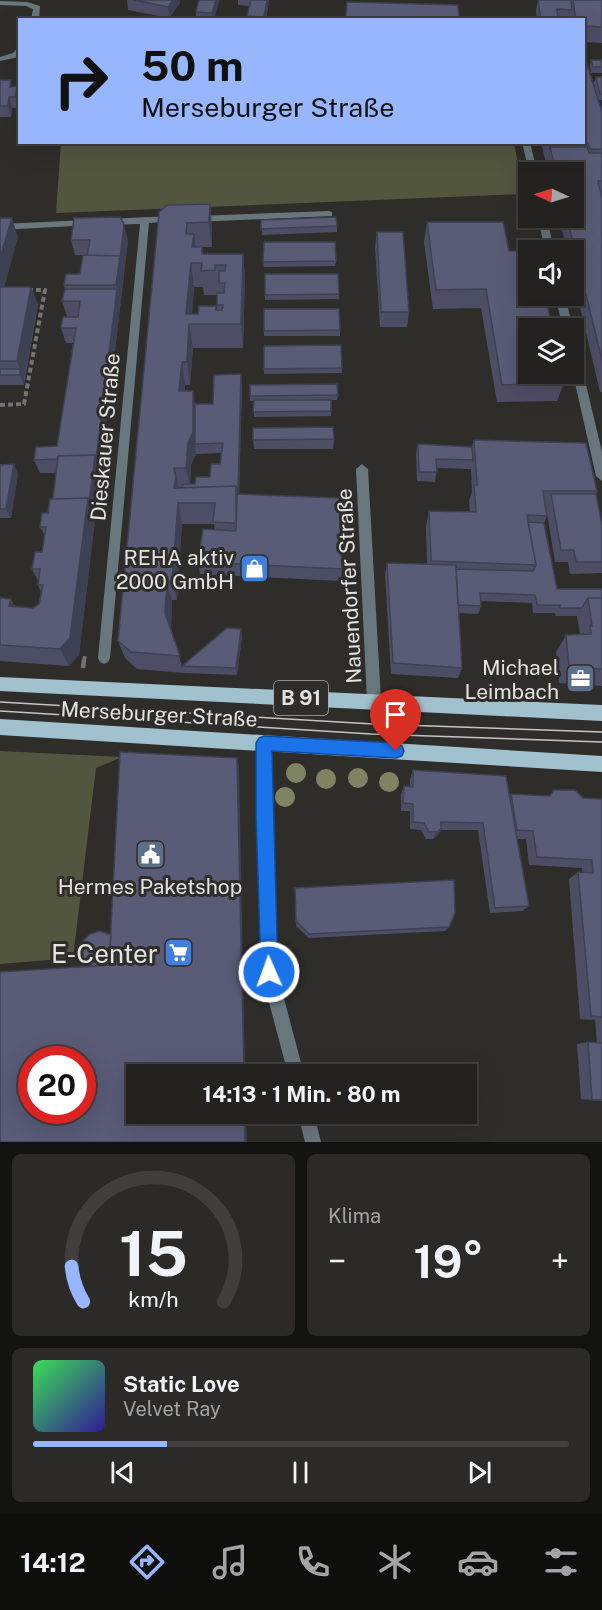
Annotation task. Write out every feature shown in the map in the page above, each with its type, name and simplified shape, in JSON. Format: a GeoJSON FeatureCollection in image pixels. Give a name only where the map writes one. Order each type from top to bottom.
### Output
{"type":"FeatureCollection","features":[{"type":"Feature","properties":{"kind":"main road","name":"Merseburger Straße"},"geometry":{"type":"LineString","coordinates":[[0,684],[602,713]]}},
{"type":"Feature","properties":{"kind":"main road","name":"Merseburger Straße"},"geometry":{"type":"LineString","coordinates":[[0,727],[602,764]]}},
{"type":"Feature","properties":{"kind":"street"},"geometry":{"type":"LineString","coordinates":[[0,3],[27,4],[37,8],[35,18]]}},
{"type":"Feature","properties":{"kind":"street"},"geometry":{"type":"LineString","coordinates":[[0,59],[18,53]]}},
{"type":"Feature","properties":{"kind":"street"},"geometry":{"type":"LineString","coordinates":[[526,144],[530,162]]}},
{"type":"Feature","properties":{"kind":"street"},"geometry":{"type":"LineString","coordinates":[[0,227],[329,214]]}},
{"type":"Feature","properties":{"kind":"street","name":"Dieskauer Straße"},"geometry":{"type":"LineString","coordinates":[[104,658],[145,220]]}},
{"type":"Feature","properties":{"kind":"street"},"geometry":{"type":"LineString","coordinates":[[581,384],[602,476]]}},
{"type":"Feature","properties":{"kind":"street","name":"Nauendorfer Straße"},"geometry":{"type":"LineString","coordinates":[[362,469],[374,701]]}},
{"type":"Feature","properties":{"kind":"street"},"geometry":{"type":"LineString","coordinates":[[264,743],[269,972],[293,1064]]}},
{"type":"Feature","properties":{"kind":"street"},"geometry":{"type":"LineString","coordinates":[[309,1124],[313,1142]]}},
{"type":"Feature","properties":{"kind":"path"},"geometry":{"type":"LineString","coordinates":[[0,405],[24,404],[45,290],[24,291]]}},
{"type":"Feature","properties":{"kind":"path"},"geometry":{"type":"LineString","coordinates":[[83,668],[86,645]]}},
{"type":"Feature","properties":{"kind":"green space"},"geometry":{"type":"Polygon","coordinates":[[[61,144],[514,144],[518,163],[518,194],[56,213],[61,144]]]}},
{"type":"Feature","properties":{"kind":"green space"},"geometry":{"type":"Polygon","coordinates":[[[0,751],[122,757],[96,768],[73,958],[0,964],[0,751]]]}},
{"type":"Feature","properties":{"kind":"building"},"geometry":{"type":"Polygon","coordinates":[[[134,0],[173,0],[168,7],[134,0]]]}},
{"type":"Feature","properties":{"kind":"building"},"geometry":{"type":"Polygon","coordinates":[[[199,0],[216,0],[212,13],[196,12],[199,0]]]}},
{"type":"Feature","properties":{"kind":"building"},"geometry":{"type":"Polygon","coordinates":[[[251,0],[267,0],[264,17],[247,16],[251,0]]]}},
{"type":"Feature","properties":{"kind":"building"},"geometry":{"type":"Polygon","coordinates":[[[538,0],[571,0],[572,10],[557,9],[558,18],[541,18],[538,0]]]}},
{"type":"Feature","properties":{"kind":"building"},"geometry":{"type":"Polygon","coordinates":[[[573,0],[602,0],[602,27],[585,26],[585,18],[576,18],[573,0]]]}},
{"type":"Feature","properties":{"kind":"building"},"geometry":{"type":"Polygon","coordinates":[[[347,2],[458,5],[459,18],[372,18],[346,17],[347,2]]]}},
{"type":"Feature","properties":{"kind":"building"},"geometry":{"type":"Polygon","coordinates":[[[585,58],[602,112],[602,149],[590,149],[588,143],[585,143],[585,58]]]}},
{"type":"Feature","properties":{"kind":"building"},"geometry":{"type":"Polygon","coordinates":[[[591,60],[602,60],[602,67],[593,67],[591,60]]]}},
{"type":"Feature","properties":{"kind":"building"},"geometry":{"type":"Polygon","coordinates":[[[596,77],[602,77],[602,94],[600,94],[596,77]]]}},
{"type":"Feature","properties":{"kind":"building"},"geometry":{"type":"Polygon","coordinates":[[[0,80],[11,80],[10,87],[17,86],[15,97],[9,97],[8,106],[0,106],[0,80]]]}},
{"type":"Feature","properties":{"kind":"building"},"geometry":{"type":"Polygon","coordinates":[[[550,147],[587,147],[589,153],[602,153],[602,181],[598,181],[602,198],[602,360],[584,287],[584,240],[572,240],[569,228],[584,228],[584,162],[554,162],[550,147]]]}},
{"type":"Feature","properties":{"kind":"building"},"geometry":{"type":"Polygon","coordinates":[[[210,204],[209,222],[187,223],[186,234],[194,234],[192,247],[202,247],[202,254],[243,254],[241,324],[189,324],[187,362],[182,362],[179,391],[193,391],[193,432],[188,443],[186,468],[174,468],[176,477],[174,488],[236,486],[236,523],[213,522],[215,503],[178,503],[172,582],[167,582],[165,613],[180,656],[131,652],[118,641],[159,212],[167,205],[210,204]],[[191,263],[186,314],[198,314],[199,306],[216,306],[216,310],[222,310],[223,305],[217,305],[217,293],[224,293],[225,283],[219,283],[219,271],[225,271],[226,265],[215,265],[215,270],[201,271],[202,263],[191,263]]]}},
{"type":"Feature","properties":{"kind":"building"},"geometry":{"type":"Polygon","coordinates":[[[120,217],[124,224],[120,259],[120,256],[87,255],[90,240],[71,240],[74,218],[120,217]]]}},
{"type":"Feature","properties":{"kind":"building"},"geometry":{"type":"Polygon","coordinates":[[[336,217],[337,226],[261,229],[261,220],[336,217]]]}},
{"type":"Feature","properties":{"kind":"building"},"geometry":{"type":"Polygon","coordinates":[[[0,218],[12,218],[0,258],[0,218]]]}},
{"type":"Feature","properties":{"kind":"building"},"geometry":{"type":"Polygon","coordinates":[[[427,222],[503,222],[509,251],[518,251],[518,306],[548,306],[550,318],[518,318],[518,384],[533,384],[502,385],[486,289],[436,290],[427,222]]]}},
{"type":"Feature","properties":{"kind":"building"},"geometry":{"type":"Polygon","coordinates":[[[377,232],[403,232],[409,312],[381,312],[377,232]]]}},
{"type":"Feature","properties":{"kind":"building"},"geometry":{"type":"Polygon","coordinates":[[[264,242],[335,242],[336,261],[263,262],[264,242]]]}},
{"type":"Feature","properties":{"kind":"building"},"geometry":{"type":"Polygon","coordinates":[[[83,255],[120,256],[116,285],[64,285],[66,274],[80,274],[83,255]]]}},
{"type":"Feature","properties":{"kind":"building"},"geometry":{"type":"Polygon","coordinates":[[[265,274],[338,274],[339,294],[265,295],[265,274]]]}},
{"type":"Feature","properties":{"kind":"building"},"geometry":{"type":"Polygon","coordinates":[[[0,287],[31,287],[17,361],[0,361],[0,287]]]}},
{"type":"Feature","properties":{"kind":"building"},"geometry":{"type":"Polygon","coordinates":[[[65,289],[117,289],[96,458],[95,455],[58,456],[58,459],[34,460],[36,447],[57,446],[76,328],[61,328],[63,317],[78,317],[80,301],[62,301],[65,289]]]}},
{"type":"Feature","properties":{"kind":"building"},"geometry":{"type":"Polygon","coordinates":[[[264,309],[339,309],[340,330],[264,331],[264,309]]]}},
{"type":"Feature","properties":{"kind":"building"},"geometry":{"type":"Polygon","coordinates":[[[341,345],[342,368],[264,369],[264,346],[341,345]]]}},
{"type":"Feature","properties":{"kind":"building"},"geometry":{"type":"Polygon","coordinates":[[[0,369],[20,369],[20,375],[0,375],[0,369]]]}},
{"type":"Feature","properties":{"kind":"building"},"geometry":{"type":"Polygon","coordinates":[[[241,374],[238,494],[236,486],[180,488],[184,484],[195,484],[196,477],[210,477],[211,464],[220,464],[223,443],[195,444],[195,404],[213,404],[214,375],[241,374]]]}},
{"type":"Feature","properties":{"kind":"building"},"geometry":{"type":"Polygon","coordinates":[[[337,384],[338,395],[250,396],[250,385],[337,384]]]}},
{"type":"Feature","properties":{"kind":"building"},"geometry":{"type":"Polygon","coordinates":[[[254,400],[331,400],[331,411],[253,412],[254,400]]]}},
{"type":"Feature","properties":{"kind":"building"},"geometry":{"type":"Polygon","coordinates":[[[333,427],[334,439],[253,440],[253,428],[333,427]]]}},
{"type":"Feature","properties":{"kind":"building"},"geometry":{"type":"Polygon","coordinates":[[[474,440],[586,443],[597,491],[543,491],[547,516],[527,515],[536,565],[431,561],[429,511],[476,512],[474,440]]]}},
{"type":"Feature","properties":{"kind":"building"},"geometry":{"type":"Polygon","coordinates":[[[418,444],[472,447],[473,460],[436,459],[437,472],[419,472],[418,444]]]}},
{"type":"Feature","properties":{"kind":"building"},"geometry":{"type":"Polygon","coordinates":[[[95,455],[89,503],[88,498],[53,499],[58,456],[95,455]]]}},
{"type":"Feature","properties":{"kind":"building"},"geometry":{"type":"Polygon","coordinates":[[[14,464],[6,509],[0,509],[0,465],[14,464]]]}},
{"type":"Feature","properties":{"kind":"building"},"geometry":{"type":"Polygon","coordinates":[[[237,494],[339,498],[342,569],[198,562],[203,529],[236,531],[237,494]]]}},
{"type":"Feature","properties":{"kind":"building"},"geometry":{"type":"Polygon","coordinates":[[[551,494],[596,494],[602,525],[602,562],[576,562],[574,550],[561,550],[551,494]]]}},
{"type":"Feature","properties":{"kind":"building"},"geometry":{"type":"Polygon","coordinates":[[[88,498],[70,638],[60,649],[0,645],[0,598],[11,599],[9,606],[33,608],[39,604],[43,585],[38,585],[40,569],[32,569],[35,552],[42,552],[46,527],[40,527],[42,513],[48,513],[50,499],[88,498]]]}},
{"type":"Feature","properties":{"kind":"building"},"geometry":{"type":"Polygon","coordinates":[[[528,522],[544,523],[557,589],[602,589],[602,598],[588,598],[582,608],[560,608],[560,605],[537,605],[535,595],[480,593],[481,606],[458,605],[456,569],[533,571],[536,565],[528,522]]]}},
{"type":"Feature","properties":{"kind":"building"},"geometry":{"type":"Polygon","coordinates":[[[387,563],[456,565],[462,668],[393,663],[387,563]]]}},
{"type":"Feature","properties":{"kind":"building"},"geometry":{"type":"Polygon","coordinates":[[[588,598],[602,598],[602,669],[569,667],[566,635],[591,634],[588,598]]]}},
{"type":"Feature","properties":{"kind":"building"},"geometry":{"type":"Polygon","coordinates":[[[227,628],[241,629],[236,668],[182,666],[227,628]]]}},
{"type":"Feature","properties":{"kind":"building","name":"E-Center"},"geometry":{"type":"Polygon","coordinates":[[[120,752],[237,758],[244,1064],[126,1064],[126,1124],[245,1124],[245,1142],[0,1142],[0,972],[109,965],[120,752]]]}},
{"type":"Feature","properties":{"kind":"building"},"geometry":{"type":"Polygon","coordinates":[[[413,770],[506,776],[529,906],[495,908],[483,823],[441,822],[441,829],[437,832],[429,832],[424,823],[413,822],[413,804],[403,803],[404,786],[413,787],[413,770]]]}},
{"type":"Feature","properties":{"kind":"building"},"geometry":{"type":"Polygon","coordinates":[[[554,790],[575,790],[583,798],[602,799],[602,1017],[591,1016],[578,872],[593,873],[592,860],[537,857],[533,831],[517,830],[511,794],[550,796],[554,790]]]}},
{"type":"Feature","properties":{"kind":"building"},"geometry":{"type":"Polygon","coordinates":[[[454,880],[455,913],[449,927],[309,934],[296,921],[295,888],[454,880]]]}},
{"type":"Feature","properties":{"kind":"building"},"geometry":{"type":"Polygon","coordinates":[[[100,931],[111,935],[109,965],[85,967],[79,956],[81,943],[90,934],[100,931]]]}},
{"type":"Feature","properties":{"kind":"building"},"geometry":{"type":"Polygon","coordinates":[[[588,1042],[602,1043],[602,1100],[592,1100],[588,1042]]]}},
{"type":"Feature","properties":{"kind":"tram line"},"geometry":{"type":"LineString","coordinates":[[0,702],[373,724],[602,732]]}},
{"type":"Feature","properties":{"kind":"tram line"},"geometry":{"type":"LineString","coordinates":[[0,711],[371,734],[602,742]]}},
{"type":"Feature","properties":{"kind":"place","name":"REHA aktiv 2000 GmbH"},"geometry":{"type":"Point","coordinates":[255,569]}},
{"type":"Feature","properties":{"kind":"place","name":"Michael Leimbach"},"geometry":{"type":"Point","coordinates":[580,679]}},
{"type":"Feature","properties":{"kind":"place","name":"Hermes Paketshop"},"geometry":{"type":"Point","coordinates":[150,855]}},
{"type":"Feature","properties":{"kind":"place","name":"E-Center"},"geometry":{"type":"Point","coordinates":[179,953]}},
{"type":"Feature","properties":{"kind":"route"},"geometry":{"type":"LineString","coordinates":[[269,972],[264,743],[396,751]]}}]}
